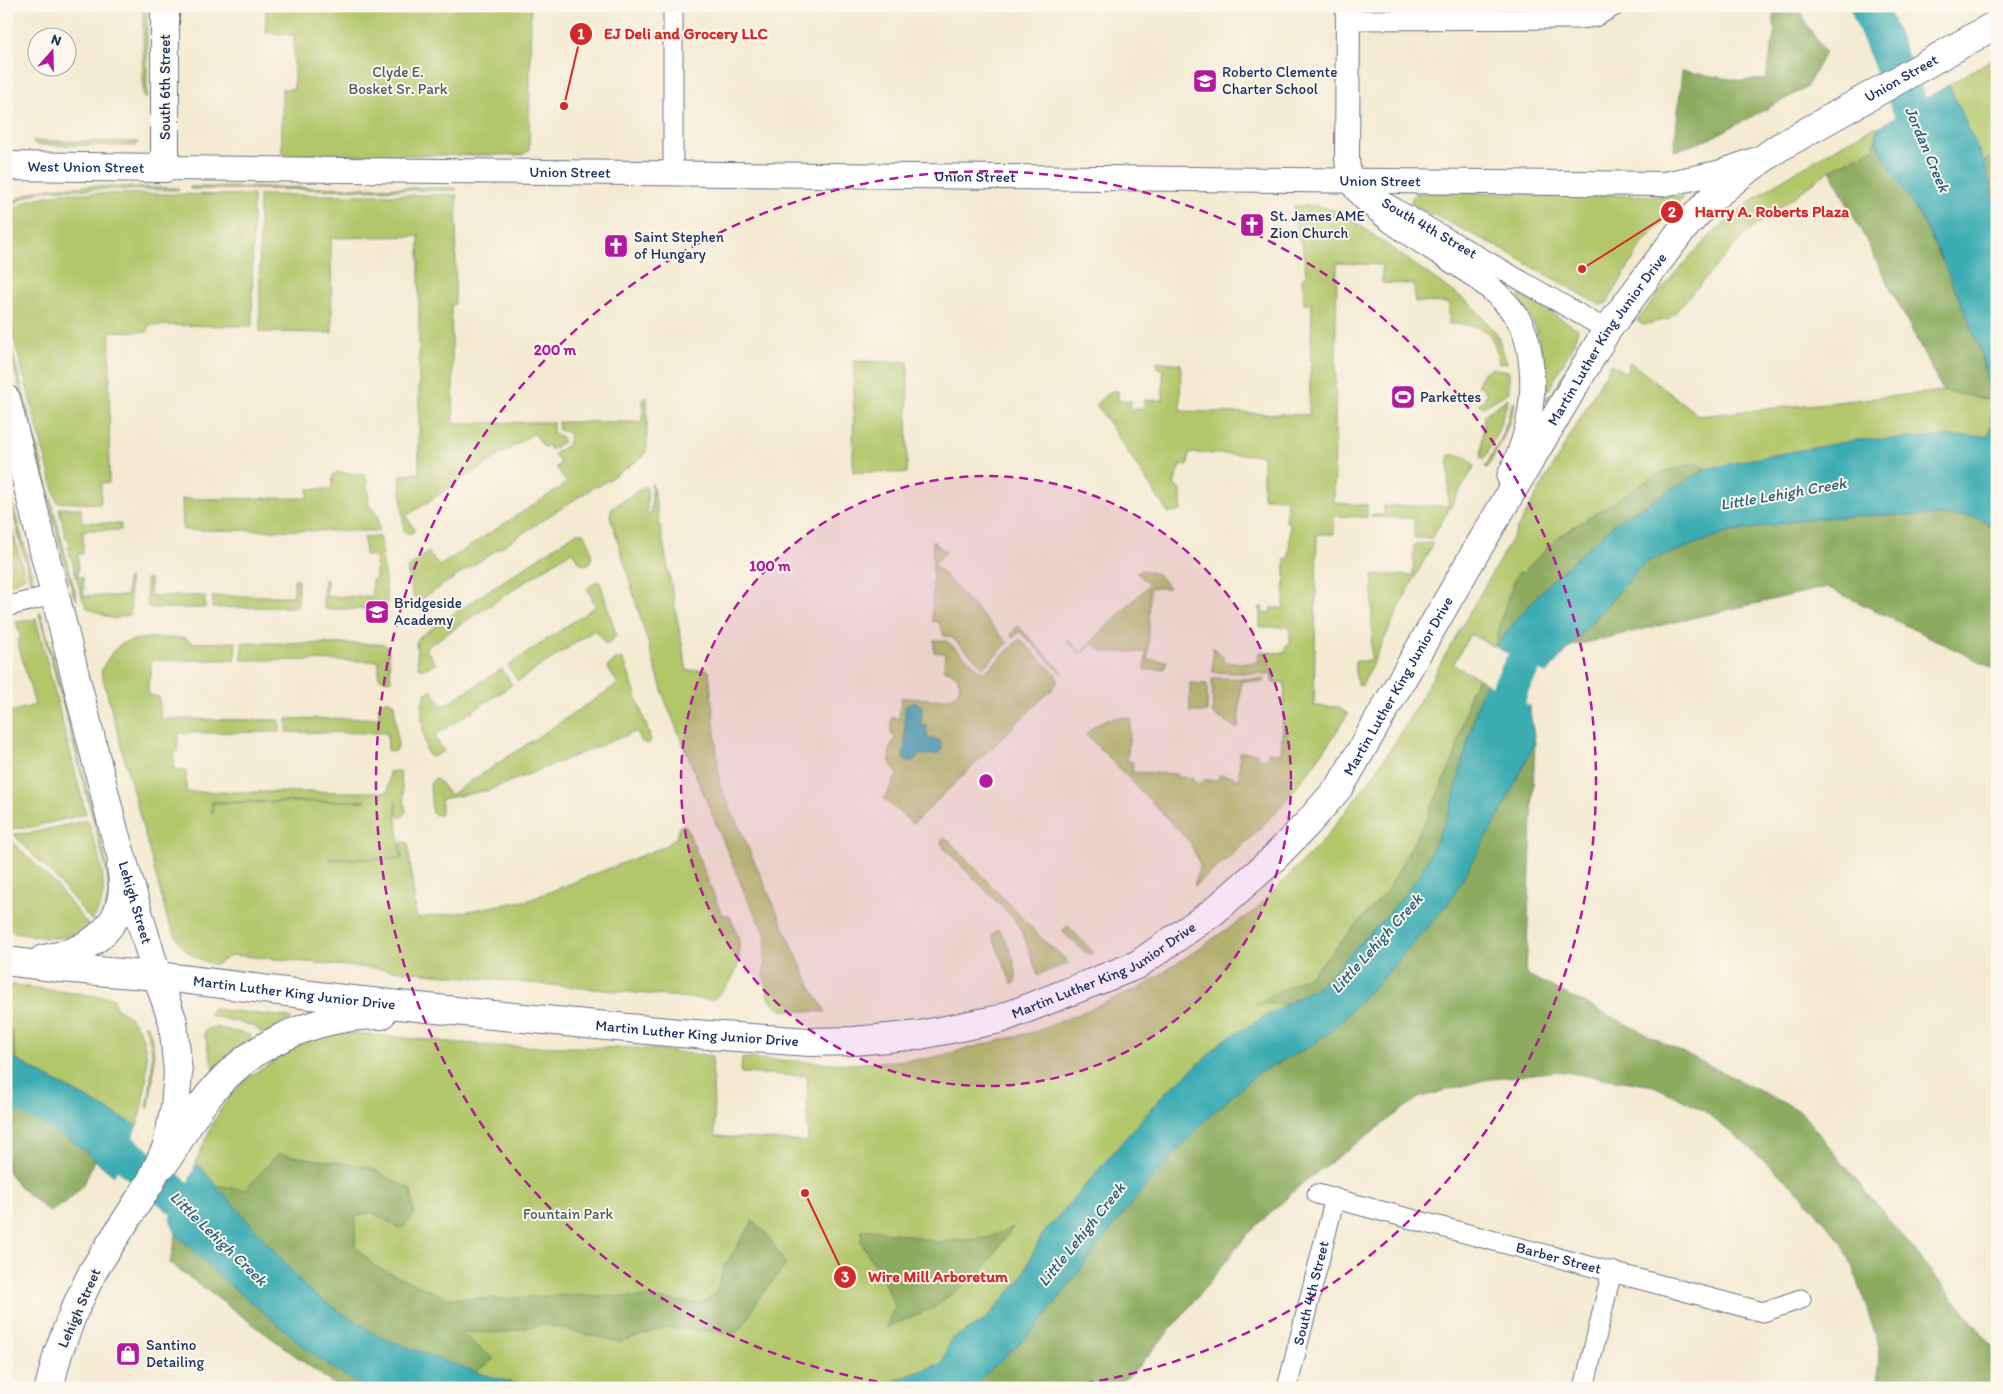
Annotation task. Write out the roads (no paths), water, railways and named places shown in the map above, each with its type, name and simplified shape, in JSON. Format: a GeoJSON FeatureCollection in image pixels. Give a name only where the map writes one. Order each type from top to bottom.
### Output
{"type":"FeatureCollection","features":[{"type":"Feature","properties":{"kind":"main road","name":"South 6th Street"},"geometry":{"type":"LineString","coordinates":[[165,6],[165,168]]}},
{"type":"Feature","properties":{"kind":"main road","name":"Union Street"},"geometry":{"type":"LineString","coordinates":[[1806,133],[1997,24]]}},
{"type":"Feature","properties":{"kind":"main road","name":"Martin Luther King Junior Drive"},"geometry":{"type":"LineString","coordinates":[[6,959],[61,968],[157,976],[493,1015],[723,1037],[809,1042],[854,1041],[920,1035],[1000,1020],[1137,965],[1213,912],[1271,861],[1341,785],[1607,330],[1681,231],[1710,200],[1743,172],[1778,148],[1806,133]]}},
{"type":"Feature","properties":{"kind":"main road","name":"West Union Street"},"geometry":{"type":"LineString","coordinates":[[6,166],[165,168]]}},
{"type":"Feature","properties":{"kind":"main road"},"geometry":{"type":"LineString","coordinates":[[6,186],[35,174],[76,168]]}},
{"type":"Feature","properties":{"kind":"main road","name":"Lehigh Street"},"geometry":{"type":"LineString","coordinates":[[6,399],[114,831],[157,976],[173,1022],[178,1073],[171,1148],[93,1271],[74,1311],[58,1353],[49,1388]]}},
{"type":"Feature","properties":{"kind":"main road"},"geometry":{"type":"LineString","coordinates":[[6,959],[43,959],[62,956],[78,951],[110,927],[119,912],[123,894],[123,877],[114,831]]}},
{"type":"Feature","properties":{"kind":"main road"},"geometry":{"type":"LineString","coordinates":[[171,1148],[203,1102],[235,1068],[264,1046],[292,1032],[360,1015],[493,1015]]}},
{"type":"Feature","properties":{"kind":"street"},"geometry":{"type":"LineString","coordinates":[[673,173],[674,6]]}},
{"type":"Feature","properties":{"kind":"street"},"geometry":{"type":"LineString","coordinates":[[1468,565],[1517,460],[1530,422],[1533,394],[1531,353],[1517,318],[1497,295],[1474,276],[1404,231],[1364,200],[1350,180],[1347,159],[1348,13],[1579,19],[1595,17],[1615,6]]}},
{"type":"Feature","properties":{"kind":"street","name":"Union Street"},"geometry":{"type":"LineString","coordinates":[[165,168],[1664,184],[1718,173],[1749,162],[1778,148]]}},
{"type":"Feature","properties":{"kind":"street","name":"South 4th Street"},"geometry":{"type":"LineString","coordinates":[[1350,180],[1376,198],[1607,330]]}},
{"type":"Feature","properties":{"kind":"street"},"geometry":{"type":"LineString","coordinates":[[6,607],[55,594]]}},
{"type":"Feature","properties":{"kind":"street","name":"South 4th Street"},"geometry":{"type":"LineString","coordinates":[[1288,1388],[1326,1196]]}},
{"type":"Feature","properties":{"kind":"street","name":"Barber Street"},"geometry":{"type":"LineString","coordinates":[[1326,1196],[1764,1312],[1801,1299]]}},
{"type":"Feature","properties":{"kind":"street"},"geometry":{"type":"LineString","coordinates":[[1584,1388],[1612,1271]]}},
{"type":"Feature","properties":{"kind":"water"},"geometry":{"type":"Polygon","coordinates":[[[1949,85],[1984,162],[1997,212],[1997,528],[1973,516],[1876,515],[1804,519],[1722,534],[1644,563],[1546,674],[1495,647],[1551,581],[1619,520],[1707,469],[1856,440],[1989,435],[1991,414],[1990,392],[1980,350],[1964,308],[1932,238],[1889,167],[1876,137],[1877,128],[1949,85]]]}},
{"type":"Feature","properties":{"kind":"water"},"geometry":{"type":"Polygon","coordinates":[[[1486,682],[1529,706],[1535,742],[1500,814],[1449,902],[1394,966],[1331,1031],[1309,1047],[1258,1073],[1205,1120],[1141,1192],[1037,1327],[972,1387],[863,1388],[883,1385],[942,1363],[951,1339],[984,1321],[1020,1280],[1042,1235],[1163,1095],[1221,1042],[1323,983],[1390,912],[1420,875],[1451,808],[1478,703],[1486,682]]]}},
{"type":"Feature","properties":{"kind":"water"},"geometry":{"type":"Polygon","coordinates":[[[916,702],[922,706],[921,726],[927,726],[927,738],[939,740],[942,745],[941,751],[937,754],[919,755],[914,762],[904,760],[903,753],[905,746],[905,707],[916,702]]]}},
{"type":"Feature","properties":{"kind":"water"},"geometry":{"type":"Polygon","coordinates":[[[6,1056],[137,1126],[129,1147],[114,1176],[71,1140],[6,1105],[6,1056]]]}},
{"type":"Feature","properties":{"kind":"water"},"geometry":{"type":"Polygon","coordinates":[[[196,1162],[310,1292],[379,1337],[475,1372],[531,1388],[363,1388],[313,1354],[218,1275],[176,1234],[170,1218],[185,1191],[196,1162]]]}},
{"type":"Feature","properties":{"kind":"waterway","name":"Jordan Creek"},"geometry":{"type":"LineString","coordinates":[[1868,6],[1929,152]]}},
{"type":"Feature","properties":{"kind":"waterway","name":"Little Lehigh Creek"},"geometry":{"type":"LineString","coordinates":[[1496,741],[1511,686],[1537,638],[1552,622]]}},
{"type":"Feature","properties":{"kind":"waterway","name":"Little Lehigh Creek"},"geometry":{"type":"LineString","coordinates":[[6,1086],[103,1136],[193,1209],[215,1234]]}},
{"type":"Feature","properties":{"kind":"place","name":"Roberto Clemente Charter School"},"geometry":{"type":"Point","coordinates":[1205,81]}},
{"type":"Feature","properties":{"kind":"place","name":"EJ Deli and Grocery LLC"},"geometry":{"type":"Point","coordinates":[564,106]}},
{"type":"Feature","properties":{"kind":"place","name":"St. James AME Zion Church"},"geometry":{"type":"Point","coordinates":[1252,225]}},
{"type":"Feature","properties":{"kind":"place","name":"Saint Stephen of Hungary"},"geometry":{"type":"Point","coordinates":[616,246]}},
{"type":"Feature","properties":{"kind":"place","name":"Harry A. Roberts Plaza"},"geometry":{"type":"Point","coordinates":[1582,269]}},
{"type":"Feature","properties":{"kind":"place","name":"Parkettes"},"geometry":{"type":"Point","coordinates":[1403,397]}},
{"type":"Feature","properties":{"kind":"place","name":"Bridgeside Academy"},"geometry":{"type":"Point","coordinates":[377,612]}},
{"type":"Feature","properties":{"kind":"place","name":"Wire Mill Arboretum"},"geometry":{"type":"Point","coordinates":[805,1193]}},
{"type":"Feature","properties":{"kind":"place","name":"Santino Detailing"},"geometry":{"type":"Point","coordinates":[128,1354]}},
{"type":"Feature","properties":{"kind":"park label","name":"Clyde E. Bosket Sr. Park"},"geometry":{"type":"Point","coordinates":[398,80]}},
{"type":"Feature","properties":{"kind":"park label","name":"Fountain Park"},"geometry":{"type":"Point","coordinates":[568,1214]}}]}
